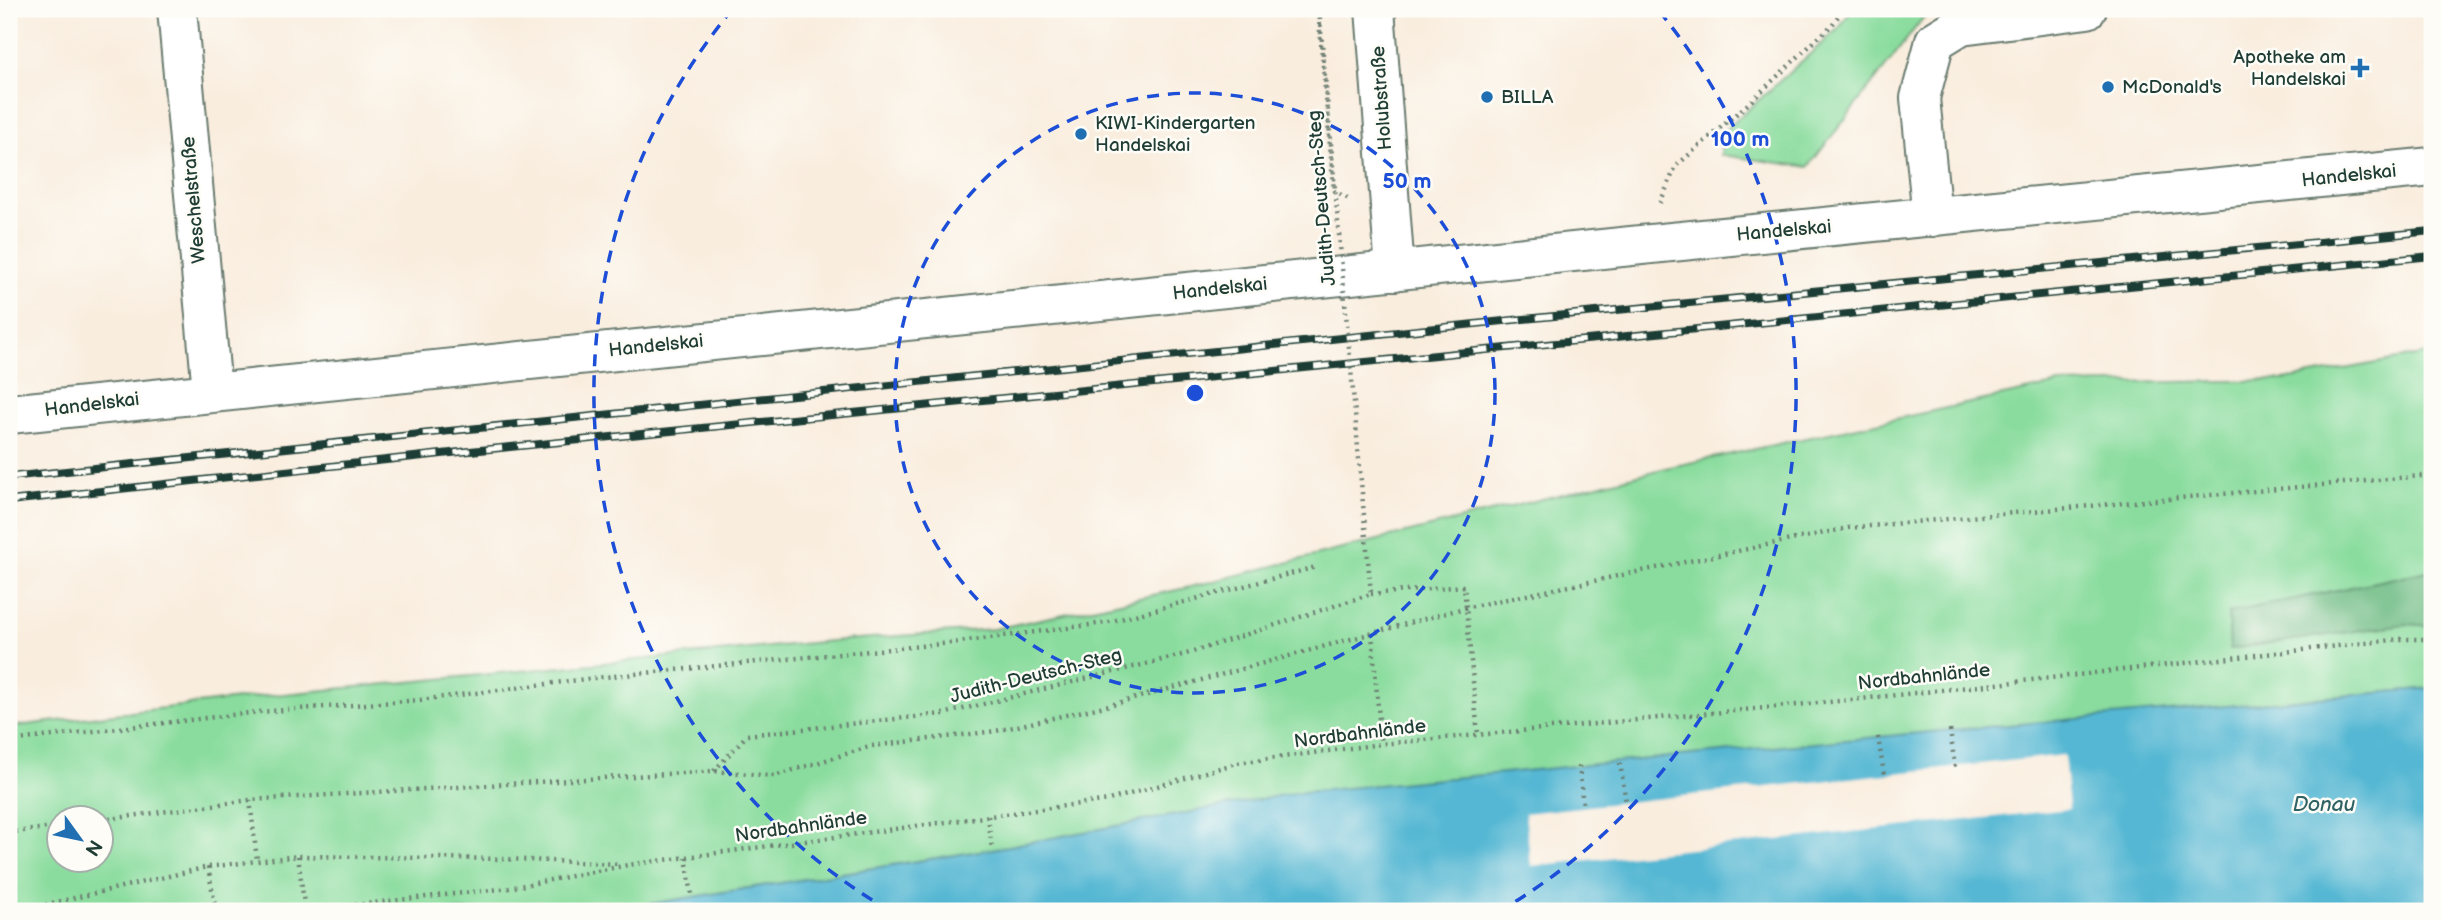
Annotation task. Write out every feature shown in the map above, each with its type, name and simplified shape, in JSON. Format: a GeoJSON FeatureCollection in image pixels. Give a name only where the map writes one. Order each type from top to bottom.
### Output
{"type":"FeatureCollection","features":[{"type":"Feature","properties":{"kind":"main road","name":"Weschelstraße"},"geometry":{"type":"LineString","coordinates":[[177,9],[212,391]]}},
{"type":"Feature","properties":{"kind":"main road","name":"Holubstraße"},"geometry":{"type":"LineString","coordinates":[[1375,9],[1395,271]]}},
{"type":"Feature","properties":{"kind":"main road"},"geometry":{"type":"LineString","coordinates":[[1932,217],[1920,98],[1935,41],[1961,25],[2087,9]]}},
{"type":"Feature","properties":{"kind":"main road","name":"Handelskai"},"geometry":{"type":"LineString","coordinates":[[9,414],[1641,245],[2432,167]]}},
{"type":"Feature","properties":{"kind":"path","name":"Judith-Deutsch-Steg"},"geometry":{"type":"LineString","coordinates":[[1319,9],[1371,594]]}},
{"type":"Feature","properties":{"kind":"path"},"geometry":{"type":"LineString","coordinates":[[1641,245],[1676,166],[1749,103],[1832,25],[1843,9]]}},
{"type":"Feature","properties":{"kind":"path"},"geometry":{"type":"LineString","coordinates":[[116,818],[250,800],[714,771],[774,776],[872,746],[996,731],[1118,703],[1464,608],[1848,528],[2432,475]]}},
{"type":"Feature","properties":{"kind":"path"},"geometry":{"type":"LineString","coordinates":[[9,741],[258,712],[420,700],[594,678],[951,643],[1105,623],[1316,566]]}},
{"type":"Feature","properties":{"kind":"path","name":"Judith-Deutsch-Steg"},"geometry":{"type":"LineString","coordinates":[[714,771],[747,735],[943,714],[1186,654],[1371,594],[1464,586],[1464,608]]}},
{"type":"Feature","properties":{"kind":"path"},"geometry":{"type":"LineString","coordinates":[[1464,608],[1478,735]]}},
{"type":"Feature","properties":{"kind":"path"},"geometry":{"type":"LineString","coordinates":[[1372,633],[1381,744]]}},
{"type":"Feature","properties":{"kind":"path","name":"Nordbahnlände"},"geometry":{"type":"LineString","coordinates":[[303,911],[509,888],[628,864],[1109,800],[1237,763],[1381,744],[1861,699],[2401,639],[2432,639]]}},
{"type":"Feature","properties":{"kind":"path"},"geometry":{"type":"LineString","coordinates":[[1951,730],[1955,767]]}},
{"type":"Feature","properties":{"kind":"path"},"geometry":{"type":"LineString","coordinates":[[1878,737],[1884,774]]}},
{"type":"Feature","properties":{"kind":"path"},"geometry":{"type":"LineString","coordinates":[[1620,762],[1626,802]]}},
{"type":"Feature","properties":{"kind":"path"},"geometry":{"type":"LineString","coordinates":[[1579,766],[1583,806]]}},
{"type":"Feature","properties":{"kind":"path"},"geometry":{"type":"LineString","coordinates":[[250,800],[257,860]]}},
{"type":"Feature","properties":{"kind":"path"},"geometry":{"type":"LineString","coordinates":[[988,816],[992,849]]}},
{"type":"Feature","properties":{"kind":"path"},"geometry":{"type":"LineString","coordinates":[[9,833],[46,828]]}},
{"type":"Feature","properties":{"kind":"path"},"geometry":{"type":"LineString","coordinates":[[298,856],[303,911]]}},
{"type":"Feature","properties":{"kind":"path"},"geometry":{"type":"LineString","coordinates":[[18,911],[208,867],[298,856],[628,864]]}},
{"type":"Feature","properties":{"kind":"path"},"geometry":{"type":"LineString","coordinates":[[686,857],[692,896]]}},
{"type":"Feature","properties":{"kind":"path"},"geometry":{"type":"LineString","coordinates":[[208,867],[216,911]]}},
{"type":"Feature","properties":{"kind":"green space"},"geometry":{"type":"Polygon","coordinates":[[[1852,9],[1930,9],[1808,167],[1721,155],[1723,132],[1840,27],[1852,9]]]}},
{"type":"Feature","properties":{"kind":"green space"},"geometry":{"type":"Polygon","coordinates":[[[2432,353],[2432,688],[1579,766],[992,849],[605,911],[9,911],[9,727],[263,696],[831,641],[994,629],[1186,588],[1670,467],[2059,384],[2284,380],[2432,353]]]}},
{"type":"Feature","properties":{"kind":"green space"},"geometry":{"type":"Polygon","coordinates":[[[2432,570],[2432,626],[2405,624],[2230,649],[2228,613],[2432,570]]]}},
{"type":"Feature","properties":{"kind":"water","name":"Donau"},"geometry":{"type":"Polygon","coordinates":[[[2432,688],[2432,911],[606,911],[992,849],[1294,793],[1950,730],[2432,688]]]}},
{"type":"Feature","properties":{"kind":"pier"},"geometry":{"type":"Polygon","coordinates":[[[2064,755],[2069,809],[1531,866],[1525,813],[2064,755]]]}},
{"type":"Feature","properties":{"kind":"railway"},"geometry":{"type":"LineString","coordinates":[[9,477],[1513,320],[2432,231]]}},
{"type":"Feature","properties":{"kind":"railway"},"geometry":{"type":"LineString","coordinates":[[9,501],[460,452],[2432,256]]}},
{"type":"Feature","properties":{"kind":"place","name":"Apotheke am Handelskai"},"geometry":{"type":"Point","coordinates":[2360,68]}},
{"type":"Feature","properties":{"kind":"place","name":"McDonald's"},"geometry":{"type":"Point","coordinates":[2108,87]}},
{"type":"Feature","properties":{"kind":"place","name":"BILLA"},"geometry":{"type":"Point","coordinates":[1487,97]}},
{"type":"Feature","properties":{"kind":"place","name":"KIWI-Kindergarten Handelskai"},"geometry":{"type":"Point","coordinates":[1081,134]}}]}
